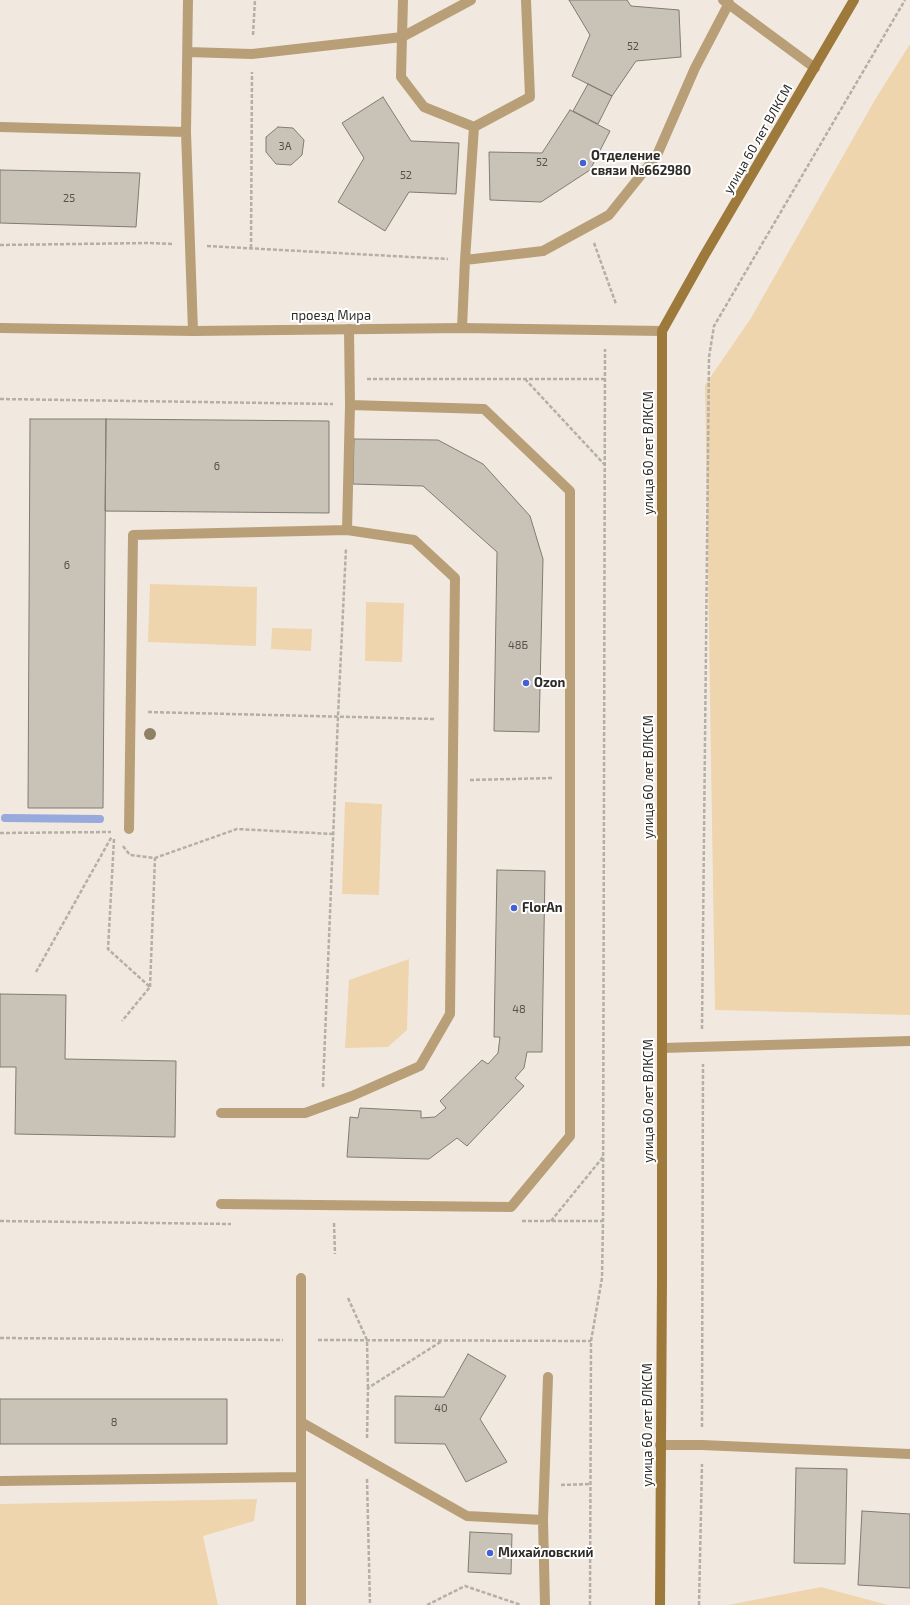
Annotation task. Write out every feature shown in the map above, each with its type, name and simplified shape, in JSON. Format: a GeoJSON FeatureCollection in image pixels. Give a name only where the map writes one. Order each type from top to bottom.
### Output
{"type":"FeatureCollection","features":[{"type":"Feature","properties":{"kind":"street"},"geometry":{"type":"LineString","coordinates":[[188,0],[186,132],[193,331]]}},
{"type":"Feature","properties":{"kind":"street"},"geometry":{"type":"LineString","coordinates":[[403,0],[401,77],[424,106],[474,127]]}},
{"type":"Feature","properties":{"kind":"street"},"geometry":{"type":"LineString","coordinates":[[188,52],[252,54],[402,37],[471,0]]}},
{"type":"Feature","properties":{"kind":"street"},"geometry":{"type":"LineString","coordinates":[[474,127],[530,97],[526,0]]}},
{"type":"Feature","properties":{"kind":"street","name":"улица 60 лет ВЛКСМ"},"geometry":{"type":"LineString","coordinates":[[660,1605],[662,331],[704,256],[854,0]]}},
{"type":"Feature","properties":{"kind":"street"},"geometry":{"type":"LineString","coordinates":[[464,260],[543,251],[609,215],[657,154],[726,2],[815,68]]}},
{"type":"Feature","properties":{"kind":"street"},"geometry":{"type":"LineString","coordinates":[[0,127],[186,132]]}},
{"type":"Feature","properties":{"kind":"street"},"geometry":{"type":"LineString","coordinates":[[462,328],[464,260],[474,127]]}},
{"type":"Feature","properties":{"kind":"street","name":"проезд Мира"},"geometry":{"type":"LineString","coordinates":[[0,328],[193,331],[462,328],[662,331]]}},
{"type":"Feature","properties":{"kind":"street"},"geometry":{"type":"LineString","coordinates":[[347,530],[350,404],[349,329]]}},
{"type":"Feature","properties":{"kind":"street"},"geometry":{"type":"LineString","coordinates":[[221,1204],[511,1207],[570,1136],[570,491],[484,409],[350,404]]}},
{"type":"Feature","properties":{"kind":"street"},"geometry":{"type":"LineString","coordinates":[[128,829],[133,535],[347,530],[414,540],[455,578],[450,1014],[420,1066],[352,1096],[305,1113],[221,1112]]}},
{"type":"Feature","properties":{"kind":"street"},"geometry":{"type":"LineString","coordinates":[[662,1048],[910,1041]]}},
{"type":"Feature","properties":{"kind":"street"},"geometry":{"type":"LineString","coordinates":[[301,1278],[301,1605]]}},
{"type":"Feature","properties":{"kind":"street"},"geometry":{"type":"LineString","coordinates":[[545,1605],[543,1520],[548,1377]]}},
{"type":"Feature","properties":{"kind":"street"},"geometry":{"type":"LineString","coordinates":[[301,1422],[466,1516],[543,1520]]}},
{"type":"Feature","properties":{"kind":"street"},"geometry":{"type":"LineString","coordinates":[[660,1445],[702,1445],[910,1454]]}},
{"type":"Feature","properties":{"kind":"street"},"geometry":{"type":"LineString","coordinates":[[0,1481],[301,1477]]}},
{"type":"Feature","properties":{"kind":"path"},"geometry":{"type":"LineString","coordinates":[[251,248],[252,54],[255,0]]}},
{"type":"Feature","properties":{"kind":"path"},"geometry":{"type":"LineString","coordinates":[[699,1605],[702,1445],[702,1047],[709,357],[714,326],[905,0]]}},
{"type":"Feature","properties":{"kind":"path"},"geometry":{"type":"LineString","coordinates":[[588,226],[616,304]]}},
{"type":"Feature","properties":{"kind":"path"},"geometry":{"type":"LineString","coordinates":[[0,245],[149,243],[464,260]]}},
{"type":"Feature","properties":{"kind":"path"},"geometry":{"type":"LineString","coordinates":[[590,1605],[591,1341],[602,1278],[605,330]]}},
{"type":"Feature","properties":{"kind":"path"},"geometry":{"type":"LineString","coordinates":[[349,379],[605,379]]}},
{"type":"Feature","properties":{"kind":"path"},"geometry":{"type":"LineString","coordinates":[[524,379],[604,464]]}},
{"type":"Feature","properties":{"kind":"path"},"geometry":{"type":"LineString","coordinates":[[0,398],[350,404]]}},
{"type":"Feature","properties":{"kind":"path"},"geometry":{"type":"LineString","coordinates":[[323,1107],[338,716],[347,530]]}},
{"type":"Feature","properties":{"kind":"path"},"geometry":{"type":"LineString","coordinates":[[130,712],[453,719]]}},
{"type":"Feature","properties":{"kind":"path"},"geometry":{"type":"LineString","coordinates":[[453,780],[570,778]]}},
{"type":"Feature","properties":{"kind":"path"},"geometry":{"type":"LineString","coordinates":[[122,844],[130,855],[156,858],[237,829],[334,834]]}},
{"type":"Feature","properties":{"kind":"path"},"geometry":{"type":"LineString","coordinates":[[0,833],[114,832]]}},
{"type":"Feature","properties":{"kind":"path"},"geometry":{"type":"LineString","coordinates":[[36,972],[114,832]]}},
{"type":"Feature","properties":{"kind":"path"},"geometry":{"type":"LineString","coordinates":[[114,832],[108,949],[150,987]]}},
{"type":"Feature","properties":{"kind":"path"},"geometry":{"type":"LineString","coordinates":[[122,1021],[150,987],[156,858]]}},
{"type":"Feature","properties":{"kind":"path"},"geometry":{"type":"LineString","coordinates":[[551,1221],[603,1156]]}},
{"type":"Feature","properties":{"kind":"path"},"geometry":{"type":"LineString","coordinates":[[334,1220],[335,1254]]}},
{"type":"Feature","properties":{"kind":"path"},"geometry":{"type":"LineString","coordinates":[[348,1298],[368,1340],[368,1388]]}},
{"type":"Feature","properties":{"kind":"path"},"geometry":{"type":"LineString","coordinates":[[544,1486],[591,1484]]}},
{"type":"Feature","properties":{"kind":"path"},"geometry":{"type":"LineString","coordinates":[[427,1605],[465,1586],[520,1605]]}},
{"type":"Feature","properties":{"kind":"shaded area"},"geometry":{"type":"Polygon","coordinates":[[[910,44],[910,1015],[715,1010],[705,385],[751,318],[876,98],[910,44]]]}},
{"type":"Feature","properties":{"kind":"shaded area"},"geometry":{"type":"Polygon","coordinates":[[[150,584],[257,587],[256,646],[148,642],[150,584]]]}},
{"type":"Feature","properties":{"kind":"shaded area"},"geometry":{"type":"Polygon","coordinates":[[[366,602],[404,603],[402,662],[365,661],[366,602]]]}},
{"type":"Feature","properties":{"kind":"shaded area"},"geometry":{"type":"Polygon","coordinates":[[[272,628],[312,629],[311,651],[271,649],[272,628]]]}},
{"type":"Feature","properties":{"kind":"shaded area"},"geometry":{"type":"Polygon","coordinates":[[[345,802],[382,804],[379,895],[342,894],[345,802]]]}},
{"type":"Feature","properties":{"kind":"shaded area"},"geometry":{"type":"Polygon","coordinates":[[[409,959],[407,1030],[388,1047],[345,1048],[349,980],[409,959]]]}},
{"type":"Feature","properties":{"kind":"shaded area"},"geometry":{"type":"Polygon","coordinates":[[[257,1499],[254,1521],[203,1536],[218,1605],[0,1605],[0,1504],[257,1499]]]}},
{"type":"Feature","properties":{"kind":"shaded area"},"geometry":{"type":"Polygon","coordinates":[[[821,1587],[888,1605],[728,1605],[821,1587]]]}},
{"type":"Feature","properties":{"kind":"building"},"geometry":{"type":"Polygon","coordinates":[[[569,0],[627,0],[631,6],[679,10],[681,57],[636,61],[612,96],[572,76],[590,35],[569,0]]]}},
{"type":"Feature","properties":{"kind":"building"},"geometry":{"type":"Polygon","coordinates":[[[588,84],[612,96],[598,124],[573,111],[588,84]]]}},
{"type":"Feature","properties":{"kind":"building"},"geometry":{"type":"Polygon","coordinates":[[[383,97],[411,141],[459,143],[456,194],[409,192],[385,231],[338,202],[364,158],[342,123],[383,97]]]}},
{"type":"Feature","properties":{"kind":"building"},"geometry":{"type":"Polygon","coordinates":[[[570,110],[610,131],[590,170],[541,202],[490,200],[489,152],[542,153],[570,110]]]}},
{"type":"Feature","properties":{"kind":"building"},"geometry":{"type":"Polygon","coordinates":[[[278,127],[293,128],[304,140],[302,155],[291,165],[276,164],[266,152],[266,137],[278,127]]]}},
{"type":"Feature","properties":{"kind":"building"},"geometry":{"type":"Polygon","coordinates":[[[0,170],[140,173],[136,227],[0,223],[0,170]]]}},
{"type":"Feature","properties":{"kind":"building"},"geometry":{"type":"Polygon","coordinates":[[[30,419],[106,419],[103,808],[28,808],[30,419]]]}},
{"type":"Feature","properties":{"kind":"building"},"geometry":{"type":"Polygon","coordinates":[[[106,419],[329,421],[329,513],[105,511],[106,419]]]}},
{"type":"Feature","properties":{"kind":"building"},"geometry":{"type":"Polygon","coordinates":[[[354,439],[438,440],[483,464],[530,516],[543,559],[539,732],[494,731],[497,552],[423,486],[353,484],[354,439]]]}},
{"type":"Feature","properties":{"kind":"building"},"geometry":{"type":"Polygon","coordinates":[[[497,870],[545,871],[542,1052],[527,1052],[524,1068],[515,1078],[524,1086],[467,1146],[457,1138],[429,1159],[347,1157],[350,1117],[358,1118],[360,1108],[421,1111],[421,1118],[435,1117],[446,1108],[440,1101],[482,1060],[488,1064],[498,1053],[500,1037],[494,1037],[497,870]]]}},
{"type":"Feature","properties":{"kind":"building"},"geometry":{"type":"Polygon","coordinates":[[[0,994],[66,995],[65,1059],[176,1061],[175,1137],[15,1134],[16,1067],[0,1067],[0,994]]]}},
{"type":"Feature","properties":{"kind":"building"},"geometry":{"type":"Polygon","coordinates":[[[468,1354],[506,1376],[480,1419],[507,1462],[466,1482],[445,1444],[395,1443],[395,1396],[444,1397],[468,1354]]]}},
{"type":"Feature","properties":{"kind":"building"},"geometry":{"type":"Polygon","coordinates":[[[0,1399],[227,1399],[227,1444],[0,1444],[0,1399]]]}},
{"type":"Feature","properties":{"kind":"building"},"geometry":{"type":"Polygon","coordinates":[[[796,1468],[847,1469],[845,1564],[794,1563],[796,1468]]]}},
{"type":"Feature","properties":{"kind":"building"},"geometry":{"type":"Polygon","coordinates":[[[862,1511],[910,1514],[910,1588],[858,1585],[862,1511]]]}},
{"type":"Feature","properties":{"kind":"building","name":"Михайловский"},"geometry":{"type":"Polygon","coordinates":[[[470,1532],[512,1534],[511,1574],[468,1572],[470,1532]]]}},
{"type":"Feature","properties":{"kind":"waterway"},"geometry":{"type":"LineString","coordinates":[[5,818],[100,819]]}},
{"type":"Feature","properties":{"kind":"place","name":"Отделение связи №662980"},"geometry":{"type":"Point","coordinates":[583,163]}},
{"type":"Feature","properties":{"kind":"place","name":"Ozon"},"geometry":{"type":"Point","coordinates":[526,683]}},
{"type":"Feature","properties":{"kind":"place","name":"FlorAn"},"geometry":{"type":"Point","coordinates":[514,908]}},
{"type":"Feature","properties":{"kind":"place","name":"Михайловский"},"geometry":{"type":"Point","coordinates":[490,1553]}}]}
